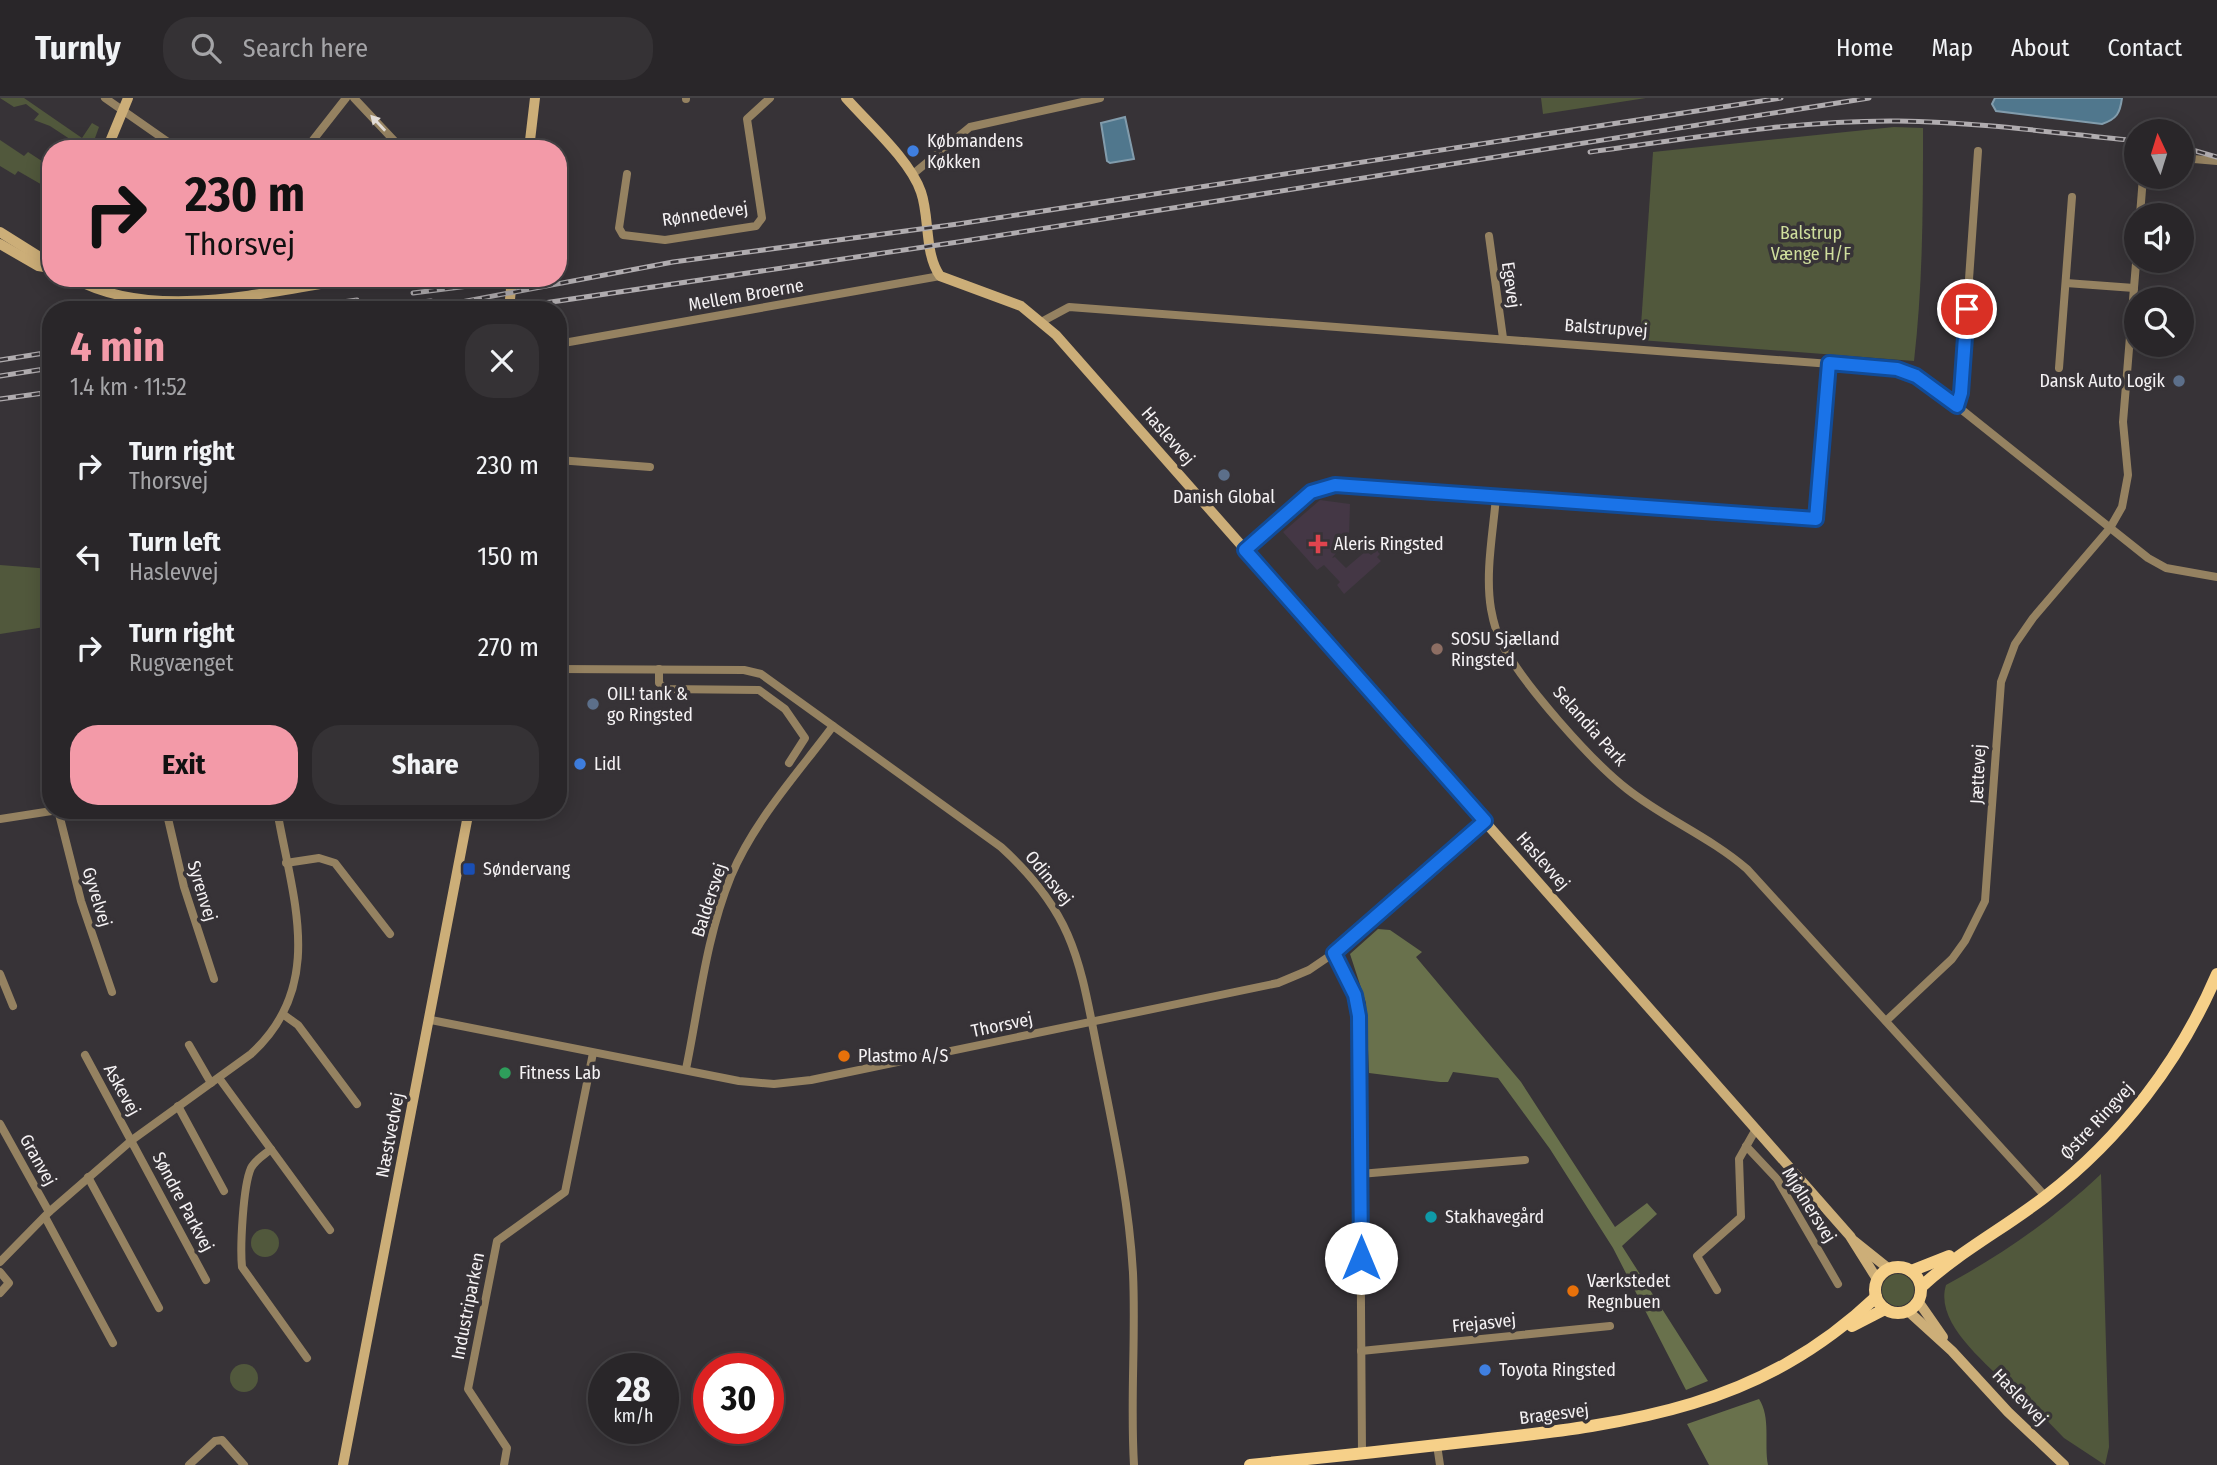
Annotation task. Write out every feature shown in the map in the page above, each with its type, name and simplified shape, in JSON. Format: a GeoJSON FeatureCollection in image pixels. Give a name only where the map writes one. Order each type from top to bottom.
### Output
{"type":"FeatureCollection","features":[{"type":"Feature","properties":{"kind":"main road","name":"Østre Ringvej"},"geometry":{"type":"LineString","coordinates":[[1921,1287],[1960,1253],[2045,1196],[2115,1133],[2178,1050],[2217,974]]}},
{"type":"Feature","properties":{"kind":"main road","name":"Østre Ringvej"},"geometry":{"type":"LineString","coordinates":[[1911,1271],[1960,1253]]}},
{"type":"Feature","properties":{"kind":"main road"},"geometry":{"type":"LineString","coordinates":[[1902,1267],[1911,1271],[1921,1287],[1918,1301],[1908,1311],[1900,1313],[1885,1309],[1876,1297],[1877,1279],[1889,1269],[1902,1267]]}},
{"type":"Feature","properties":{"kind":"main road","name":"Bragesvej"},"geometry":{"type":"LineString","coordinates":[[1842,1329],[1876,1297]]}},
{"type":"Feature","properties":{"kind":"main road","name":"Bragesvej"},"geometry":{"type":"LineString","coordinates":[[1250,1465],[1600,1427],[1662,1415],[1739,1388],[1784,1365],[1842,1329],[1885,1309]]}},
{"type":"Feature","properties":{"kind":"street"},"geometry":{"type":"LineString","coordinates":[[105,98],[165,140]]}},
{"type":"Feature","properties":{"kind":"street"},"geometry":{"type":"LineString","coordinates":[[111,140],[128,98]]}},
{"type":"Feature","properties":{"kind":"street"},"geometry":{"type":"LineString","coordinates":[[313,140],[346,98]]}},
{"type":"Feature","properties":{"kind":"street"},"geometry":{"type":"LineString","coordinates":[[354,98],[394,140]]}},
{"type":"Feature","properties":{"kind":"street"},"geometry":{"type":"LineString","coordinates":[[530,140],[535,98]]}},
{"type":"Feature","properties":{"kind":"street","name":"Rønnedevej"},"geometry":{"type":"LineString","coordinates":[[627,174],[619,228],[623,235],[665,240],[756,226],[762,218],[747,120],[770,98]]}},
{"type":"Feature","properties":{"kind":"street"},"geometry":{"type":"LineString","coordinates":[[846,98],[913,174],[925,206],[933,262],[940,276],[951,282],[997,295],[1021,306],[1043,321]]}},
{"type":"Feature","properties":{"kind":"street"},"geometry":{"type":"LineString","coordinates":[[913,174],[970,127],[1066,101],[1100,98]]}},
{"type":"Feature","properties":{"kind":"street"},"geometry":{"type":"LineString","coordinates":[[1957,406],[1961,393],[1978,150]]}},
{"type":"Feature","properties":{"kind":"street"},"geometry":{"type":"LineString","coordinates":[[2194,159],[2217,161]]}},
{"type":"Feature","properties":{"kind":"street"},"geometry":{"type":"LineString","coordinates":[[2059,368],[2072,197]]}},
{"type":"Feature","properties":{"kind":"street"},"geometry":{"type":"LineString","coordinates":[[0,232],[42,260]]}},
{"type":"Feature","properties":{"kind":"street","name":"Egevej"},"geometry":{"type":"LineString","coordinates":[[1489,236],[1503,338]]}},
{"type":"Feature","properties":{"kind":"street"},"geometry":{"type":"LineString","coordinates":[[0,244],[42,266]]}},
{"type":"Feature","properties":{"kind":"street","name":"Mellem Broerne"},"geometry":{"type":"LineString","coordinates":[[567,342],[940,276]]}},
{"type":"Feature","properties":{"kind":"street"},"geometry":{"type":"LineString","coordinates":[[2066,283],[2124,287]]}},
{"type":"Feature","properties":{"kind":"street"},"geometry":{"type":"LineString","coordinates":[[95,287],[154,301],[197,300],[294,287]]}},
{"type":"Feature","properties":{"kind":"street","name":"Balstrupvej"},"geometry":{"type":"LineString","coordinates":[[1043,321],[1069,307],[1897,369],[1916,376],[1957,406],[2110,528],[2166,568],[2217,577]]}},
{"type":"Feature","properties":{"kind":"street","name":"Haslevvej"},"geometry":{"type":"LineString","coordinates":[[1043,321],[1850,1236],[1889,1269]]}},
{"type":"Feature","properties":{"kind":"street","name":"Jættevej"},"geometry":{"type":"LineString","coordinates":[[1886,1021],[1952,959],[1965,941],[1985,901],[2001,682],[2008,660],[2033,618],[2110,528],[2122,507],[2127,488],[2123,422],[2128,357]]}},
{"type":"Feature","properties":{"kind":"street"},"geometry":{"type":"LineString","coordinates":[[1245,550],[1311,492],[1335,485],[1816,519],[1829,363]]}},
{"type":"Feature","properties":{"kind":"street"},"geometry":{"type":"LineString","coordinates":[[567,461],[650,467]]}},
{"type":"Feature","properties":{"kind":"street","name":"Selandia Park"},"geometry":{"type":"LineString","coordinates":[[1496,497],[1490,607],[1500,642],[1510,657],[1600,765],[1628,790],[1724,849],[1746,869],[1886,1021]]}},
{"type":"Feature","properties":{"kind":"street","name":"Odinsvej"},"geometry":{"type":"LineString","coordinates":[[567,668],[744,670],[761,674],[1000,847],[1029,873],[1050,900],[1067,928],[1081,969],[1124,1185],[1132,1260],[1134,1465]]}},
{"type":"Feature","properties":{"kind":"street"},"geometry":{"type":"LineString","coordinates":[[659,669],[659,683],[665,689],[759,690],[785,709],[805,738],[789,762]]}},
{"type":"Feature","properties":{"kind":"street"},"geometry":{"type":"LineString","coordinates":[[776,703],[784,691]]}},
{"type":"Feature","properties":{"kind":"street","name":"Baldersvej"},"geometry":{"type":"LineString","coordinates":[[686,1069],[717,916],[731,877],[753,836],[833,726]]}},
{"type":"Feature","properties":{"kind":"street"},"geometry":{"type":"LineString","coordinates":[[0,819],[42,812]]}},
{"type":"Feature","properties":{"kind":"street","name":"Gyvelvej"},"geometry":{"type":"LineString","coordinates":[[60,819],[81,901],[112,992]]}},
{"type":"Feature","properties":{"kind":"street","name":"Syrenvej"},"geometry":{"type":"LineString","coordinates":[[168,819],[184,887],[214,979]]}},
{"type":"Feature","properties":{"kind":"street","name":"Søndre Parkvej"},"geometry":{"type":"LineString","coordinates":[[0,1262],[88,1177],[132,1140],[266,1041],[284,1015],[296,985],[300,948],[278,819]]}},
{"type":"Feature","properties":{"kind":"street","name":"Næstvedvej"},"geometry":{"type":"LineString","coordinates":[[343,1465],[431,1020],[467,819]]}},
{"type":"Feature","properties":{"kind":"street","name":"Thorsvej"},"geometry":{"type":"LineString","coordinates":[[431,1020],[739,1081],[774,1084],[811,1080],[1278,983],[1334,953],[1485,821]]}},
{"type":"Feature","properties":{"kind":"street"},"geometry":{"type":"LineString","coordinates":[[286,863],[319,858],[335,863],[390,934]]}},
{"type":"Feature","properties":{"kind":"street"},"geometry":{"type":"LineString","coordinates":[[1334,953],[1355,995],[1359,1016],[1362,1453]]}},
{"type":"Feature","properties":{"kind":"street"},"geometry":{"type":"LineString","coordinates":[[0,974],[13,1006]]}},
{"type":"Feature","properties":{"kind":"street"},"geometry":{"type":"LineString","coordinates":[[284,1015],[298,1024],[357,1104]]}},
{"type":"Feature","properties":{"kind":"street"},"geometry":{"type":"LineString","coordinates":[[1886,1021],[2045,1196]]}},
{"type":"Feature","properties":{"kind":"street"},"geometry":{"type":"LineString","coordinates":[[189,1045],[271,1149],[330,1230]]}},
{"type":"Feature","properties":{"kind":"street","name":"Industriparken"},"geometry":{"type":"LineString","coordinates":[[504,1465],[507,1448],[468,1389],[497,1241],[565,1192],[593,1053]]}},
{"type":"Feature","properties":{"kind":"street","name":"Askevej"},"geometry":{"type":"LineString","coordinates":[[85,1055],[132,1140]]}},
{"type":"Feature","properties":{"kind":"street"},"geometry":{"type":"LineString","coordinates":[[178,1106],[224,1191]]}},
{"type":"Feature","properties":{"kind":"street","name":"Granvej"},"geometry":{"type":"LineString","coordinates":[[0,1124],[47,1215]]}},
{"type":"Feature","properties":{"kind":"street"},"geometry":{"type":"LineString","coordinates":[[1717,1290],[1697,1256],[1741,1217],[1739,1158],[1756,1129]]}},
{"type":"Feature","properties":{"kind":"street","name":"Søndre Parkvej"},"geometry":{"type":"LineString","coordinates":[[132,1140],[206,1280]]}},
{"type":"Feature","properties":{"kind":"street","name":"Mjølnersvej"},"geometry":{"type":"LineString","coordinates":[[1746,1146],[1777,1179],[1838,1284]]}},
{"type":"Feature","properties":{"kind":"street","name":"Søndre Parkvej"},"geometry":{"type":"LineString","coordinates":[[271,1149],[257,1160],[250,1172],[240,1252],[242,1268],[307,1358]]}},
{"type":"Feature","properties":{"kind":"street"},"geometry":{"type":"LineString","coordinates":[[1360,1174],[1525,1160]]}},
{"type":"Feature","properties":{"kind":"street"},"geometry":{"type":"LineString","coordinates":[[88,1177],[159,1308]]}},
{"type":"Feature","properties":{"kind":"street"},"geometry":{"type":"LineString","coordinates":[[47,1215],[113,1343]]}},
{"type":"Feature","properties":{"kind":"street","name":"Haslevvej"},"geometry":{"type":"LineString","coordinates":[[1850,1236],[1877,1279]]}},
{"type":"Feature","properties":{"kind":"street"},"geometry":{"type":"LineString","coordinates":[[0,1272],[9,1283],[0,1293]]}},
{"type":"Feature","properties":{"kind":"street","name":"Haslevvej"},"geometry":{"type":"LineString","coordinates":[[1918,1301],[1952,1351]]}},
{"type":"Feature","properties":{"kind":"street","name":"Haslevvej"},"geometry":{"type":"LineString","coordinates":[[1908,1311],[1952,1351],[2008,1412],[2064,1465]]}},
{"type":"Feature","properties":{"kind":"street","name":"Frejasvej"},"geometry":{"type":"LineString","coordinates":[[1361,1351],[1609,1326]]}},
{"type":"Feature","properties":{"kind":"street"},"geometry":{"type":"LineString","coordinates":[[189,1465],[215,1441],[222,1440],[244,1465]]}},
{"type":"Feature","properties":{"kind":"street"},"geometry":{"type":"LineString","coordinates":[[1437,1445],[1440,1465]]}},
{"type":"Feature","properties":{"kind":"shaded area","name":"Aleris Ringsted"},"geometry":{"type":"Polygon","coordinates":[[[1320,500],[1350,504],[1349,537],[1332,558],[1335,557],[1346,568],[1366,551],[1371,555],[1377,550],[1380,554],[1377,557],[1381,561],[1344,594],[1337,585],[1340,582],[1324,565],[1317,570],[1283,532],[1320,500]]]}},
{"type":"Feature","properties":{"kind":"green space"},"geometry":{"type":"Polygon","coordinates":[[[0,98],[24,98],[82,138],[92,123],[99,127],[94,140],[71,140],[50,126],[34,120],[39,114],[26,104],[14,107],[0,98]]]}},
{"type":"Feature","properties":{"kind":"green space"},"geometry":{"type":"Polygon","coordinates":[[[1541,98],[1646,98],[1543,114],[1541,98]]]}},
{"type":"Feature","properties":{"kind":"green space","name":"Balstrup Vænge H/F"},"geometry":{"type":"Polygon","coordinates":[[[1894,127],[1923,128],[1921,274],[1914,361],[1640,340],[1653,152],[1894,127]]]}},
{"type":"Feature","properties":{"kind":"green space"},"geometry":{"type":"Polygon","coordinates":[[[0,140],[24,156],[28,152],[42,161],[42,185],[18,171],[15,175],[0,166],[0,140]]]}},
{"type":"Feature","properties":{"kind":"green space"},"geometry":{"type":"Polygon","coordinates":[[[0,565],[42,568],[42,627],[0,634],[0,565]]]}},
{"type":"Feature","properties":{"kind":"green space"},"geometry":{"type":"Polygon","coordinates":[[[1378,929],[1390,930],[1422,952],[1416,957],[1521,1082],[1615,1227],[1647,1203],[1657,1214],[1622,1246],[1708,1381],[1686,1390],[1613,1248],[1550,1149],[1498,1078],[1453,1072],[1448,1082],[1440,1082],[1369,1073],[1366,1003],[1350,954],[1378,929]]]}},
{"type":"Feature","properties":{"kind":"green space"},"geometry":{"type":"Polygon","coordinates":[[[2101,1174],[2109,1447],[2105,1465],[2064,1438],[2028,1401],[2030,1397],[2024,1391],[2018,1393],[2011,1389],[1977,1355],[1955,1328],[1944,1300],[1946,1285],[2027,1235],[2101,1174]]]}},
{"type":"Feature","properties":{"kind":"green space"},"geometry":{"type":"Polygon","coordinates":[[[265,1229],[275,1233],[279,1243],[275,1253],[265,1257],[255,1253],[251,1243],[255,1233],[265,1229]]]}},
{"type":"Feature","properties":{"kind":"green space"},"geometry":{"type":"Polygon","coordinates":[[[1898,1274],[1910,1278],[1914,1290],[1910,1302],[1898,1306],[1886,1302],[1882,1290],[1886,1278],[1898,1274]]]}},
{"type":"Feature","properties":{"kind":"green space"},"geometry":{"type":"Polygon","coordinates":[[[244,1364],[254,1368],[258,1378],[254,1388],[244,1392],[234,1388],[230,1378],[234,1368],[244,1364]]]}},
{"type":"Feature","properties":{"kind":"green space"},"geometry":{"type":"Polygon","coordinates":[[[1759,1399],[1765,1414],[1768,1465],[1709,1465],[1687,1424],[1759,1399]]]}},
{"type":"Feature","properties":{"kind":"water"},"geometry":{"type":"Polygon","coordinates":[[[1995,98],[2122,98],[2117,115],[2102,124],[1996,111],[1992,104],[1995,98]]]}},
{"type":"Feature","properties":{"kind":"water"},"geometry":{"type":"Polygon","coordinates":[[[1125,117],[1134,159],[1110,163],[1107,161],[1101,123],[1125,117]]]}},
{"type":"Feature","properties":{"kind":"railway"},"geometry":{"type":"LineString","coordinates":[[567,282],[673,262],[958,224],[1781,98]]}},
{"type":"Feature","properties":{"kind":"railway"},"geometry":{"type":"LineString","coordinates":[[558,301],[958,242],[1869,98]]}},
{"type":"Feature","properties":{"kind":"railway"},"geometry":{"type":"LineString","coordinates":[[1590,152],[1743,131],[1859,121],[1957,123],[2124,140]]}},
{"type":"Feature","properties":{"kind":"railway"},"geometry":{"type":"LineString","coordinates":[[2194,150],[2217,157]]}},
{"type":"Feature","properties":{"kind":"railway"},"geometry":{"type":"LineString","coordinates":[[413,293],[460,287]]}},
{"type":"Feature","properties":{"kind":"railway"},"geometry":{"type":"LineString","coordinates":[[467,301],[541,287]]}},
{"type":"Feature","properties":{"kind":"railway"},"geometry":{"type":"LineString","coordinates":[[350,301],[357,300]]}},
{"type":"Feature","properties":{"kind":"railway"},"geometry":{"type":"LineString","coordinates":[[0,360],[42,353]]}},
{"type":"Feature","properties":{"kind":"railway"},"geometry":{"type":"LineString","coordinates":[[0,376],[42,369]]}},
{"type":"Feature","properties":{"kind":"railway"},"geometry":{"type":"LineString","coordinates":[[0,399],[42,393]]}},
{"type":"Feature","properties":{"kind":"place","name":"Købmandens Køkken"},"geometry":{"type":"Point","coordinates":[913,151]}},
{"type":"Feature","properties":{"kind":"place","name":"Dansk Auto Logik"},"geometry":{"type":"Point","coordinates":[2179,381]}},
{"type":"Feature","properties":{"kind":"place","name":"Danish Global"},"geometry":{"type":"Point","coordinates":[1224,475]}},
{"type":"Feature","properties":{"kind":"place","name":"Aleris Ringsted"},"geometry":{"type":"Point","coordinates":[1318,544]}},
{"type":"Feature","properties":{"kind":"place","name":"SOSU Sjælland Ringsted"},"geometry":{"type":"Point","coordinates":[1437,649]}},
{"type":"Feature","properties":{"kind":"place","name":"OIL! tank & go Ringsted"},"geometry":{"type":"Point","coordinates":[593,704]}},
{"type":"Feature","properties":{"kind":"place","name":"Lidl"},"geometry":{"type":"Point","coordinates":[580,764]}},
{"type":"Feature","properties":{"kind":"place","name":"Søndervang"},"geometry":{"type":"Point","coordinates":[469,869]}},
{"type":"Feature","properties":{"kind":"place","name":"Plastmo A/S"},"geometry":{"type":"Point","coordinates":[844,1056]}},
{"type":"Feature","properties":{"kind":"place","name":"Fitness Lab"},"geometry":{"type":"Point","coordinates":[505,1073]}},
{"type":"Feature","properties":{"kind":"place","name":"Stakhavegård"},"geometry":{"type":"Point","coordinates":[1431,1217]}},
{"type":"Feature","properties":{"kind":"place","name":"Værkstedet Regnbuen"},"geometry":{"type":"Point","coordinates":[1573,1291]}},
{"type":"Feature","properties":{"kind":"place","name":"Toyota Ringsted"},"geometry":{"type":"Point","coordinates":[1485,1370]}},
{"type":"Feature","properties":{"kind":"route"},"geometry":{"type":"LineString","coordinates":[[1361,1258],[1359,1016],[1355,995],[1334,953],[1485,821],[1245,550],[1311,492],[1335,485],[1816,519],[1829,363],[1897,369],[1916,376],[1957,406],[1961,393],[1967,309]]}}]}
